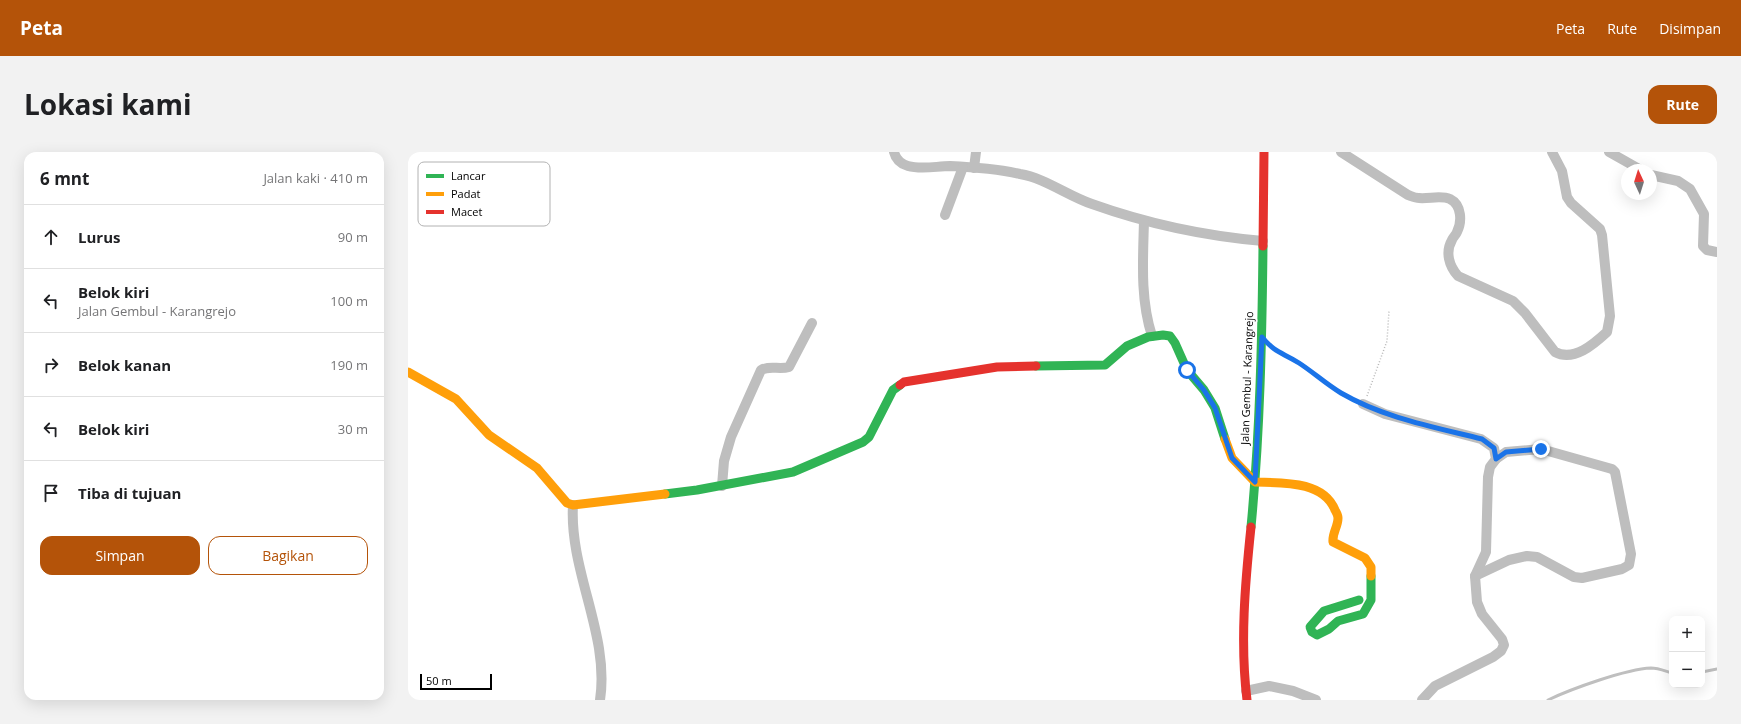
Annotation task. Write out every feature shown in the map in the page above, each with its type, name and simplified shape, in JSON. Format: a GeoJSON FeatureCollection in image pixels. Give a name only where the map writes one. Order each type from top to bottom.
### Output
{"type":"FeatureCollection","features":[{"type":"Feature","properties":{"kind":"street"},"geometry":{"type":"LineString","coordinates":[[894,152],[896,158],[908,166],[920,168],[963,167],[1020,174],[1032,177],[1078,198],[1144,221],[1209,235],[1263,241]]}},
{"type":"Feature","properties":{"kind":"street"},"geometry":{"type":"LineString","coordinates":[[974,168],[976,152]]}},
{"type":"Feature","properties":{"kind":"street","name":"Jalan Gembul - Karangrejo"},"geometry":{"type":"LineString","coordinates":[[1247,696],[1244,676],[1244,630],[1248,556],[1255,482],[1262,337],[1264,152]]}},
{"type":"Feature","properties":{"kind":"street"},"geometry":{"type":"LineString","coordinates":[[1341,152],[1408,195],[1419,198],[1446,198],[1452,200],[1460,212],[1460,221],[1457,232],[1449,246],[1448,260],[1452,270],[1458,276],[1513,301],[1525,313],[1555,352],[1570,355],[1597,342],[1607,332],[1610,316],[1604,248],[1600,229],[1571,203],[1567,197],[1562,171],[1552,152]]}},
{"type":"Feature","properties":{"kind":"street"},"geometry":{"type":"LineString","coordinates":[[1609,152],[1630,164]]}},
{"type":"Feature","properties":{"kind":"street"},"geometry":{"type":"LineString","coordinates":[[945,215],[963,167]]}},
{"type":"Feature","properties":{"kind":"street"},"geometry":{"type":"LineString","coordinates":[[1657,176],[1678,181],[1690,189],[1704,214],[1703,246],[1707,250],[1717,252]]}},
{"type":"Feature","properties":{"kind":"street"},"geometry":{"type":"LineString","coordinates":[[1144,221],[1143,290],[1152,336]]}},
{"type":"Feature","properties":{"kind":"street"},"geometry":{"type":"LineString","coordinates":[[722,486],[724,460],[731,437],[761,370],[766,367],[782,370],[789,367],[812,323]]}},
{"type":"Feature","properties":{"kind":"street"},"geometry":{"type":"LineString","coordinates":[[408,372],[456,399],[489,435],[537,468],[567,503],[572,505],[722,486],[792,472],[863,442],[869,437],[893,390],[904,382],[997,367],[1105,365],[1128,346],[1152,336],[1170,336],[1175,343],[1187,370],[1204,390],[1215,408],[1232,458],[1255,482],[1299,485],[1318,490],[1330,500],[1338,516],[1338,522],[1332,537],[1333,542],[1365,558],[1371,567],[1371,600],[1363,614],[1338,621],[1322,634],[1317,635],[1312,632],[1310,627],[1318,616],[1324,611],[1359,600]]}},
{"type":"Feature","properties":{"kind":"street"},"geometry":{"type":"LineString","coordinates":[[1363,404],[1385,414],[1482,439],[1494,448],[1496,459]]}},
{"type":"Feature","properties":{"kind":"street"},"geometry":{"type":"LineString","coordinates":[[1422,700],[1435,686],[1501,651],[1504,644],[1502,638],[1482,614],[1476,602],[1475,576],[1486,552],[1488,477],[1490,467],[1496,459],[1506,452],[1541,449],[1612,468],[1615,472],[1631,554],[1629,565],[1622,570],[1582,578],[1574,577],[1537,557],[1528,556],[1509,560],[1475,576]]}},
{"type":"Feature","properties":{"kind":"street"},"geometry":{"type":"LineString","coordinates":[[572,505],[572,522],[575,546],[600,654],[602,673],[600,700]]}},
{"type":"Feature","properties":{"kind":"street"},"geometry":{"type":"LineString","coordinates":[[1247,696],[1269,686],[1293,691],[1316,700]]}},
{"type":"Feature","properties":{"kind":"path"},"geometry":{"type":"LineString","coordinates":[[1262,337],[1276,352],[1299,363],[1328,385],[1363,404],[1377,371],[1387,341],[1389,311]]}},
{"type":"Feature","properties":{"kind":"waterway"},"geometry":{"type":"LineString","coordinates":[[1548,700],[1584,685],[1640,669],[1651,668],[1669,672]]}},
{"type":"Feature","properties":{"kind":"waterway"},"geometry":{"type":"LineString","coordinates":[[1705,671],[1717,669]]}},
{"type":"Feature","properties":{"kind":"traffic: fast"},"geometry":{"type":"LineString","coordinates":[[1251,527],[1257,457],[1263,246]]}},
{"type":"Feature","properties":{"kind":"traffic: fast"},"geometry":{"type":"LineString","coordinates":[[1036,366],[1105,365],[1127,346],[1148,337],[1163,335],[1170,336],[1175,343],[1187,370],[1204,390],[1215,408],[1225,439]]}},
{"type":"Feature","properties":{"kind":"traffic: fast"},"geometry":{"type":"LineString","coordinates":[[665,494],[697,490],[793,472],[863,442],[869,437],[893,390],[900,385]]}},
{"type":"Feature","properties":{"kind":"traffic: fast"},"geometry":{"type":"LineString","coordinates":[[1359,600],[1324,611],[1310,627],[1312,632],[1317,635],[1329,629],[1338,621],[1363,614],[1371,600],[1371,576]]}},
{"type":"Feature","properties":{"kind":"traffic: slow"},"geometry":{"type":"LineString","coordinates":[[408,372],[456,399],[489,435],[537,468],[567,503],[573,505],[665,494]]}},
{"type":"Feature","properties":{"kind":"traffic: slow"},"geometry":{"type":"LineString","coordinates":[[1225,439],[1232,458],[1255,482],[1289,483],[1300,485],[1321,493],[1329,500],[1338,517],[1333,542],[1365,558],[1371,567],[1371,576]]}},
{"type":"Feature","properties":{"kind":"traffic: jam"},"geometry":{"type":"LineString","coordinates":[[1263,246],[1264,152]]}},
{"type":"Feature","properties":{"kind":"traffic: jam"},"geometry":{"type":"LineString","coordinates":[[900,385],[904,382],[997,367],[1036,366]]}},
{"type":"Feature","properties":{"kind":"traffic: jam"},"geometry":{"type":"LineString","coordinates":[[1247,700],[1244,657],[1244,614],[1251,527]]}},
{"type":"Feature","properties":{"kind":"route"},"geometry":{"type":"LineString","coordinates":[[1187,370],[1211,400],[1232,458],[1255,482],[1262,337],[1273,350],[1299,363],[1328,385],[1350,398],[1385,414],[1482,439],[1494,448],[1496,459],[1506,452],[1541,449]]}}]}
